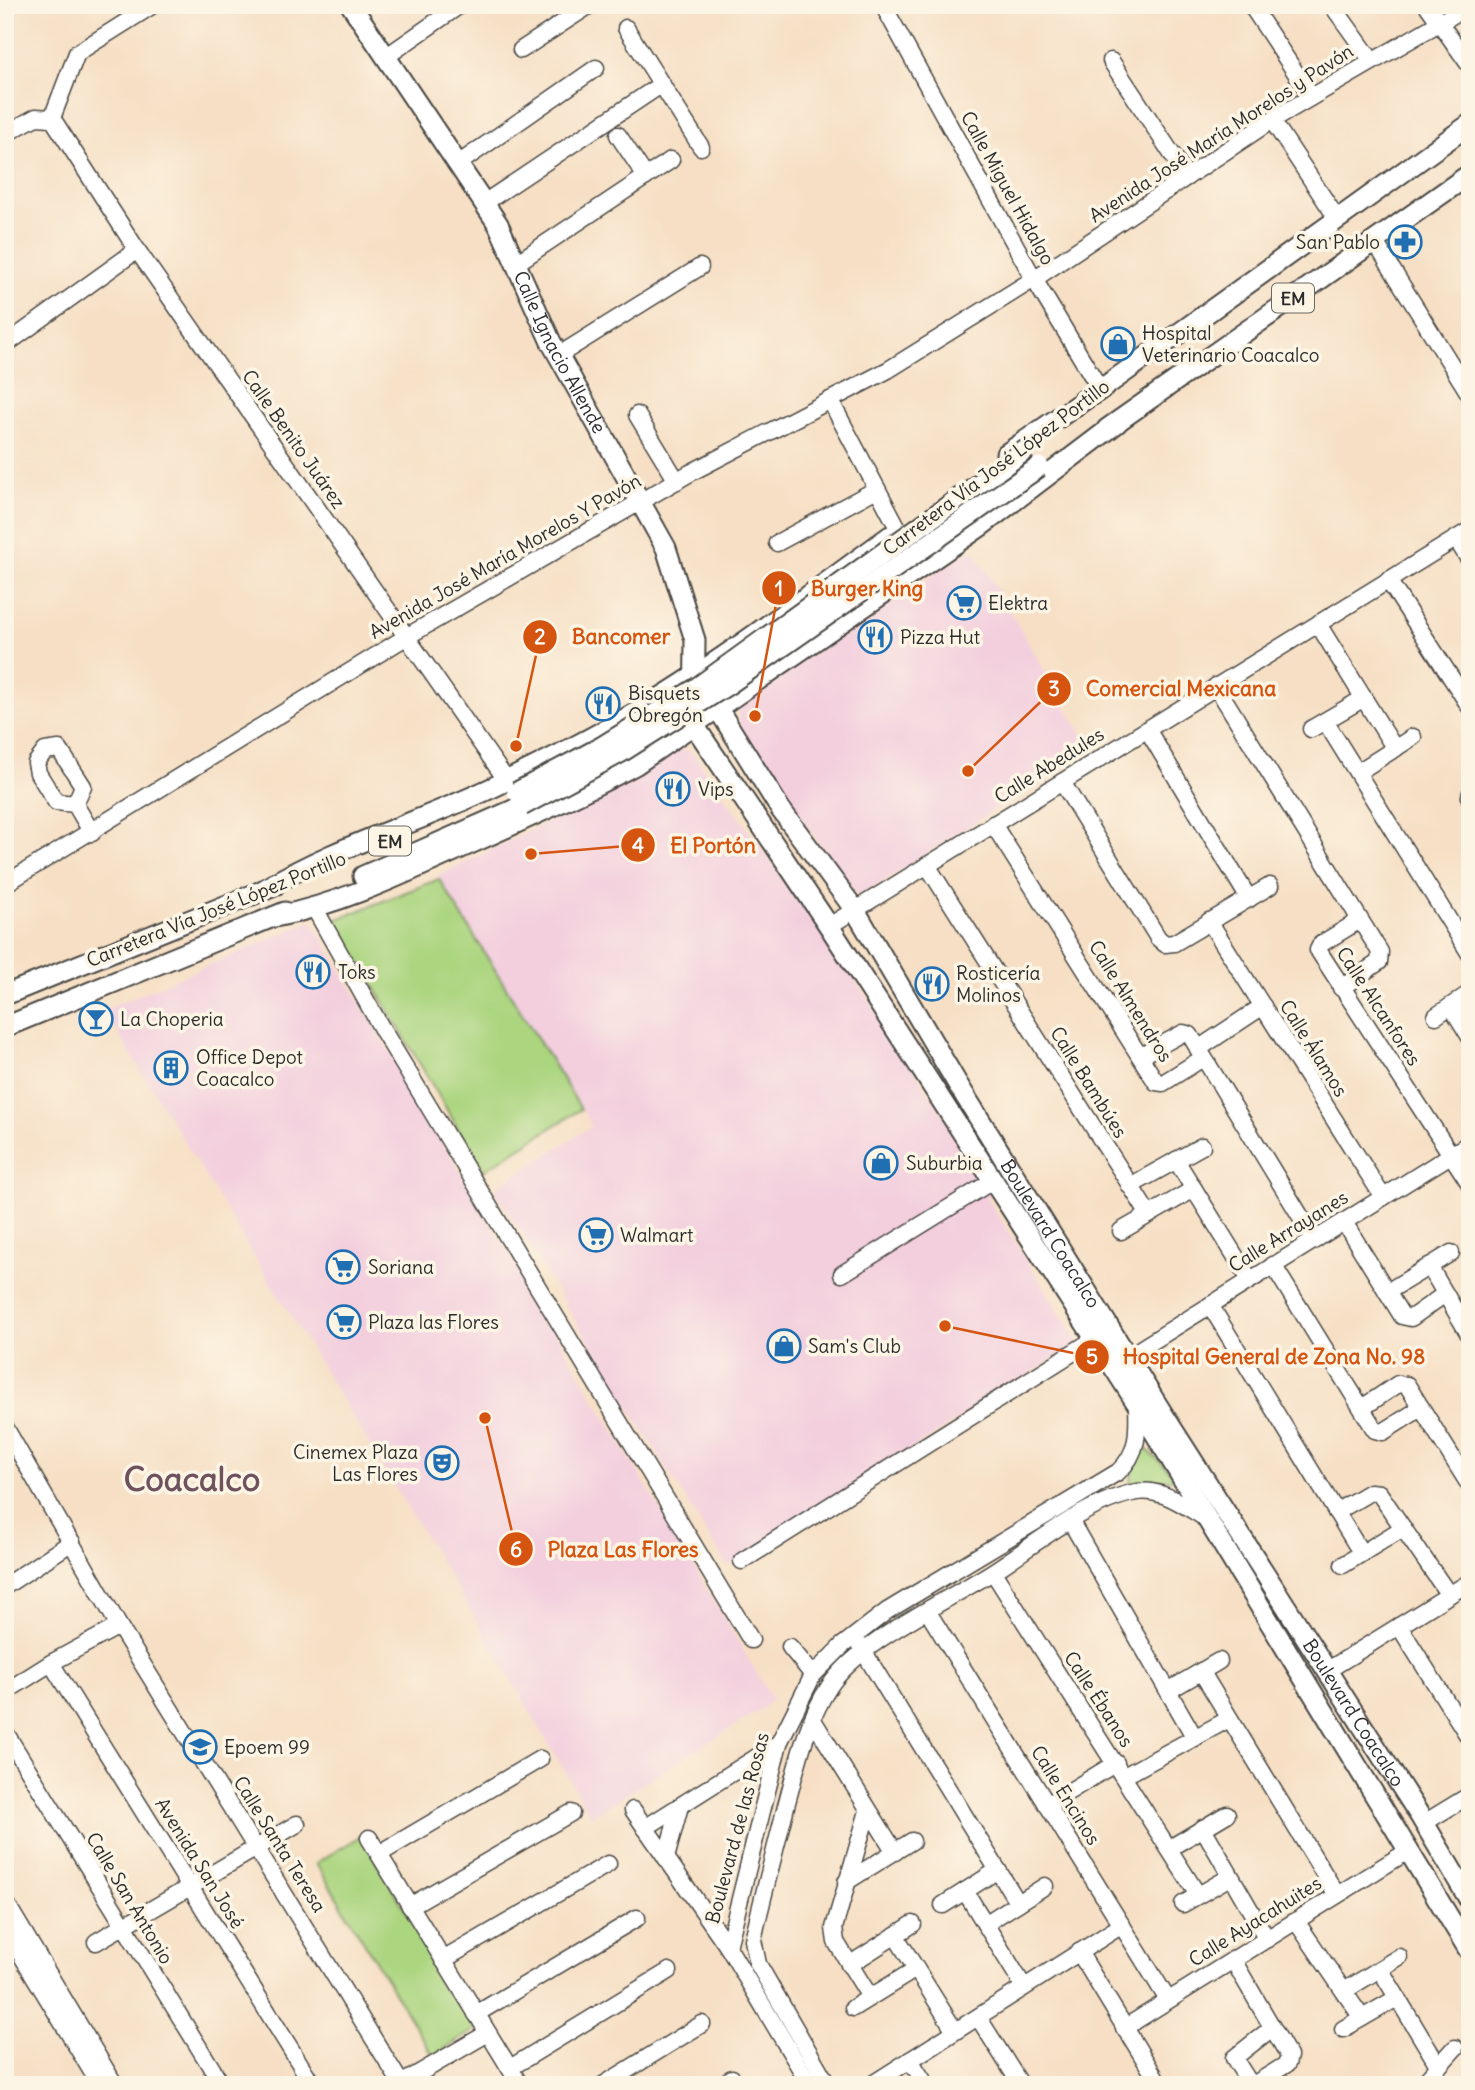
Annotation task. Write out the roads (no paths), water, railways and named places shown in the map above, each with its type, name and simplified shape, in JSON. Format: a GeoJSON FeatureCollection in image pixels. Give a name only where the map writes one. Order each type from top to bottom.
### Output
{"type":"FeatureCollection","features":[{"type":"Feature","properties":{"kind":"main road","name":"Calle Ignacio Allende"},"geometry":{"type":"LineString","coordinates":[[351,5],[484,203],[518,262],[559,355],[666,548],[695,640],[692,675],[694,725]]}},
{"type":"Feature","properties":{"kind":"main road","name":"Carretera Vía José López Portillo"},"geometry":{"type":"LineString","coordinates":[[5,1029],[275,917],[611,741],[695,689],[1027,449],[1100,389],[1336,217],[1470,124]]}},
{"type":"Feature","properties":{"kind":"main road","name":"Carretera Vía José López Portillo"},"geometry":{"type":"LineString","coordinates":[[5,995],[263,890],[620,753],[677,718],[1039,467],[1121,429],[1470,174]]}},
{"type":"Feature","properties":{"kind":"main road"},"geometry":{"type":"LineString","coordinates":[[515,793],[775,618],[1100,389]]}},
{"type":"Feature","properties":{"kind":"main road"},"geometry":{"type":"LineString","coordinates":[[275,917],[315,909],[587,792],[635,765],[1121,429]]}},
{"type":"Feature","properties":{"kind":"main road"},"geometry":{"type":"LineString","coordinates":[[775,618],[773,626],[777,636],[784,646],[799,653]]}},
{"type":"Feature","properties":{"kind":"main road","name":"Boulevard Coacalco"},"geometry":{"type":"LineString","coordinates":[[692,675],[718,709],[775,800],[855,911],[1048,1228],[1424,1823],[1470,1901]]}},
{"type":"Feature","properties":{"kind":"main road"},"geometry":{"type":"LineString","coordinates":[[615,724],[632,725],[643,736],[645,746],[635,765]]}},
{"type":"Feature","properties":{"kind":"main road","name":"Boulevard Coacalco"},"geometry":{"type":"LineString","coordinates":[[694,725],[1048,1262],[1470,1952]]}},
{"type":"Feature","properties":{"kind":"main road"},"geometry":{"type":"LineString","coordinates":[[5,989],[59,972]]}},
{"type":"Feature","properties":{"kind":"main road"},"geometry":{"type":"LineString","coordinates":[[1048,1228],[1048,1262]]}},
{"type":"Feature","properties":{"kind":"main road"},"geometry":{"type":"LineString","coordinates":[[1060,1281],[1092,1298]]}},
{"type":"Feature","properties":{"kind":"street"},"geometry":{"type":"LineString","coordinates":[[5,134],[36,117],[52,118],[78,53],[153,5]]}},
{"type":"Feature","properties":{"kind":"street"},"geometry":{"type":"LineString","coordinates":[[387,56],[460,5]]}},
{"type":"Feature","properties":{"kind":"street"},"geometry":{"type":"LineString","coordinates":[[521,50],[590,5]]}},
{"type":"Feature","properties":{"kind":"street","name":"Calle Miguel Hidalgo"},"geometry":{"type":"LineString","coordinates":[[883,5],[1034,279],[1100,389]]}},
{"type":"Feature","properties":{"kind":"street"},"geometry":{"type":"LineString","coordinates":[[1251,5],[1311,96]]}},
{"type":"Feature","properties":{"kind":"street"},"geometry":{"type":"LineString","coordinates":[[1332,5],[1372,61]]}},
{"type":"Feature","properties":{"kind":"street"},"geometry":{"type":"LineString","coordinates":[[1427,5],[1470,66]]}},
{"type":"Feature","properties":{"kind":"street","name":"Avenida José María Morelos y Pavón"},"geometry":{"type":"LineString","coordinates":[[1034,279],[1272,120],[1469,5]]}},
{"type":"Feature","properties":{"kind":"street"},"geometry":{"type":"LineString","coordinates":[[626,28],[701,147]]}},
{"type":"Feature","properties":{"kind":"street"},"geometry":{"type":"LineString","coordinates":[[1111,61],[1187,177]]}},
{"type":"Feature","properties":{"kind":"street"},"geometry":{"type":"LineString","coordinates":[[457,164],[596,68]]}},
{"type":"Feature","properties":{"kind":"street"},"geometry":{"type":"LineString","coordinates":[[484,203],[662,84]]}},
{"type":"Feature","properties":{"kind":"street","name":"Calle Benito Juárez"},"geometry":{"type":"LineString","coordinates":[[52,118],[137,250],[515,793]]}},
{"type":"Feature","properties":{"kind":"street"},"geometry":{"type":"LineString","coordinates":[[1272,120],[1336,217]]}},
{"type":"Feature","properties":{"kind":"street"},"geometry":{"type":"LineString","coordinates":[[618,135],[646,177]]}},
{"type":"Feature","properties":{"kind":"street"},"geometry":{"type":"LineString","coordinates":[[518,262],[671,160]]}},
{"type":"Feature","properties":{"kind":"street"},"geometry":{"type":"LineString","coordinates":[[1375,242],[1470,395]]}},
{"type":"Feature","properties":{"kind":"street"},"geometry":{"type":"LineString","coordinates":[[5,345],[137,250]]}},
{"type":"Feature","properties":{"kind":"street"},"geometry":{"type":"LineString","coordinates":[[559,355],[700,267]]}},
{"type":"Feature","properties":{"kind":"street","name":"Avenida José María Morelos Y Pavón"},"geometry":{"type":"LineString","coordinates":[[5,884],[406,637],[677,481],[888,370],[1034,279]]}},
{"type":"Feature","properties":{"kind":"street"},"geometry":{"type":"LineString","coordinates":[[830,400],[899,530]]}},
{"type":"Feature","properties":{"kind":"street"},"geometry":{"type":"LineString","coordinates":[[637,415],[677,481]]}},
{"type":"Feature","properties":{"kind":"street"},"geometry":{"type":"LineString","coordinates":[[777,543],[877,489]]}},
{"type":"Feature","properties":{"kind":"street","name":"Calle Abedules"},"geometry":{"type":"LineString","coordinates":[[829,926],[1470,530]]}},
{"type":"Feature","properties":{"kind":"street"},"geometry":{"type":"LineString","coordinates":[[1455,539],[1470,561]]}},
{"type":"Feature","properties":{"kind":"street"},"geometry":{"type":"LineString","coordinates":[[1388,580],[1470,707]]}},
{"type":"Feature","properties":{"kind":"street"},"geometry":{"type":"LineString","coordinates":[[1318,624],[1395,749]]}},
{"type":"Feature","properties":{"kind":"street","name":"Calle Alcanfores"},"geometry":{"type":"LineString","coordinates":[[1216,686],[1360,920],[1318,947],[1341,988],[1470,1184]]}},
{"type":"Feature","properties":{"kind":"street"},"geometry":{"type":"LineString","coordinates":[[1364,698],[1318,725],[1358,772],[1470,954]]}},
{"type":"Feature","properties":{"kind":"street"},"geometry":{"type":"LineString","coordinates":[[1147,729],[1249,899]]}},
{"type":"Feature","properties":{"kind":"street"},"geometry":{"type":"LineString","coordinates":[[1358,772],[1413,737]]}},
{"type":"Feature","properties":{"kind":"street"},"geometry":{"type":"LineString","coordinates":[[1062,782],[1158,938],[1165,944],[1174,943],[1270,886]]}},
{"type":"Feature","properties":{"kind":"street"},"geometry":{"type":"LineString","coordinates":[[75,804],[92,832]]}},
{"type":"Feature","properties":{"kind":"street","name":"Calle Almendros"},"geometry":{"type":"LineString","coordinates":[[993,824],[1159,1084],[1201,1053],[1315,1240]]}},
{"type":"Feature","properties":{"kind":"street","name":"Calle Bambúes"},"geometry":{"type":"LineString","coordinates":[[927,864],[1149,1215]]}},
{"type":"Feature","properties":{"kind":"street"},"geometry":{"type":"LineString","coordinates":[[315,909],[383,1029],[751,1640]]}},
{"type":"Feature","properties":{"kind":"street"},"geometry":{"type":"LineString","coordinates":[[1341,988],[1381,960],[1380,952],[1360,920]]}},
{"type":"Feature","properties":{"kind":"street","name":"Calle Álamos"},"geometry":{"type":"LineString","coordinates":[[1209,921],[1383,1197]]}},
{"type":"Feature","properties":{"kind":"street"},"geometry":{"type":"LineString","coordinates":[[1436,1016],[1470,993]]}},
{"type":"Feature","properties":{"kind":"street"},"geometry":{"type":"LineString","coordinates":[[1141,1056],[1183,1033],[1190,1035],[1201,1053],[1263,1006]]}},
{"type":"Feature","properties":{"kind":"street"},"geometry":{"type":"LineString","coordinates":[[1451,1006],[1470,1037]]}},
{"type":"Feature","properties":{"kind":"street","name":"Calle Arrayanes"},"geometry":{"type":"LineString","coordinates":[[1129,1356],[1470,1143]]}},
{"type":"Feature","properties":{"kind":"street"},"geometry":{"type":"LineString","coordinates":[[1130,1186],[1202,1146]]}},
{"type":"Feature","properties":{"kind":"street"},"geometry":{"type":"LineString","coordinates":[[1176,1160],[1250,1280]]}},
{"type":"Feature","properties":{"kind":"street"},"geometry":{"type":"LineString","coordinates":[[842,1274],[994,1180]]}},
{"type":"Feature","properties":{"kind":"street"},"geometry":{"type":"LineString","coordinates":[[1121,1231],[1194,1189]]}},
{"type":"Feature","properties":{"kind":"street"},"geometry":{"type":"LineString","coordinates":[[1344,1222],[1406,1318],[1446,1294]]}},
{"type":"Feature","properties":{"kind":"street"},"geometry":{"type":"LineString","coordinates":[[1387,1292],[1451,1253]]}},
{"type":"Feature","properties":{"kind":"street"},"geometry":{"type":"LineString","coordinates":[[1273,1265],[1379,1433],[1421,1408]]}},
{"type":"Feature","properties":{"kind":"street"},"geometry":{"type":"LineString","coordinates":[[1429,1266],[1470,1336]]}},
{"type":"Feature","properties":{"kind":"street"},"geometry":{"type":"LineString","coordinates":[[1210,1305],[1362,1554]]}},
{"type":"Feature","properties":{"kind":"street"},"geometry":{"type":"LineString","coordinates":[[742,1561],[1096,1338]]}},
{"type":"Feature","properties":{"kind":"street"},"geometry":{"type":"LineString","coordinates":[[1362,1408],[1403,1383],[1470,1486]]}},
{"type":"Feature","properties":{"kind":"street","name":"Boulevard de las Rosas"},"geometry":{"type":"LineString","coordinates":[[810,2085],[728,1947],[779,1743],[813,1675],[853,1637],[887,1611],[1070,1497],[1118,1472],[1133,1454],[1137,1440],[1136,1402]]}},
{"type":"Feature","properties":{"kind":"street"},"geometry":{"type":"LineString","coordinates":[[5,1427],[72,1542],[5,1586]]}},
{"type":"Feature","properties":{"kind":"street"},"geometry":{"type":"LineString","coordinates":[[1336,1511],[1376,1491],[1449,1595]]}},
{"type":"Feature","properties":{"kind":"street"},"geometry":{"type":"LineString","coordinates":[[828,2085],[754,1952],[753,1940],[800,1752],[830,1685],[864,1653],[1072,1522],[1112,1500],[1137,1492],[1165,1496],[1205,1518]]}},
{"type":"Feature","properties":{"kind":"street"},"geometry":{"type":"LineString","coordinates":[[1072,1522],[1195,1738]]}},
{"type":"Feature","properties":{"kind":"street"},"geometry":{"type":"LineString","coordinates":[[1343,1565],[1404,1528]]}},
{"type":"Feature","properties":{"kind":"street","name":"Calle Santa Teresa"},"geometry":{"type":"LineString","coordinates":[[72,1542],[120,1626],[401,2084]]}},
{"type":"Feature","properties":{"kind":"street","name":"Calle Ébanos"},"geometry":{"type":"LineString","coordinates":[[993,1572],[1198,1895]]}},
{"type":"Feature","properties":{"kind":"street"},"geometry":{"type":"LineString","coordinates":[[1328,1670],[1469,1584]]}},
{"type":"Feature","properties":{"kind":"street","name":"Calle Encinos"},"geometry":{"type":"LineString","coordinates":[[928,1612],[1168,2000]]}},
{"type":"Feature","properties":{"kind":"street"},"geometry":{"type":"LineString","coordinates":[[5,1692],[51,1663],[120,1626]]}},
{"type":"Feature","properties":{"kind":"street"},"geometry":{"type":"LineString","coordinates":[[1399,1626],[1470,1739]]}},
{"type":"Feature","properties":{"kind":"street"},"geometry":{"type":"LineString","coordinates":[[853,1637],[1018,1903]]}},
{"type":"Feature","properties":{"kind":"street"},"geometry":{"type":"LineString","coordinates":[[790,1647],[813,1675]]}},
{"type":"Feature","properties":{"kind":"street"},"geometry":{"type":"LineString","coordinates":[[1168,1690],[1219,1661]]}},
{"type":"Feature","properties":{"kind":"street","name":"Avenida San José"},"geometry":{"type":"LineString","coordinates":[[51,1663],[313,2085]]}},
{"type":"Feature","properties":{"kind":"street"},"geometry":{"type":"LineString","coordinates":[[1201,1671],[1337,1895]]}},
{"type":"Feature","properties":{"kind":"street"},"geometry":{"type":"LineString","coordinates":[[1047,1805],[1120,1769],[1195,1738],[1229,1719]]}},
{"type":"Feature","properties":{"kind":"street"},"geometry":{"type":"LineString","coordinates":[[813,1720],[895,1852]]}},
{"type":"Feature","properties":{"kind":"street","name":"Calle San Antonio"},"geometry":{"type":"LineString","coordinates":[[5,1732],[222,2085]]}},
{"type":"Feature","properties":{"kind":"street"},"geometry":{"type":"LineString","coordinates":[[645,1828],[779,1743]]}},
{"type":"Feature","properties":{"kind":"street"},"geometry":{"type":"LineString","coordinates":[[379,1854],[540,1759]]}},
{"type":"Feature","properties":{"kind":"street"},"geometry":{"type":"LineString","coordinates":[[1424,1823],[1470,1795]]}},
{"type":"Feature","properties":{"kind":"street"},"geometry":{"type":"LineString","coordinates":[[666,1858],[680,1806]]}},
{"type":"Feature","properties":{"kind":"street"},"geometry":{"type":"LineString","coordinates":[[633,1810],[728,1947]]}},
{"type":"Feature","properties":{"kind":"street"},"geometry":{"type":"LineString","coordinates":[[868,1811],[834,1928],[836,1942],[870,1997]]}},
{"type":"Feature","properties":{"kind":"street"},"geometry":{"type":"LineString","coordinates":[[410,1906],[571,1813]]}},
{"type":"Feature","properties":{"kind":"street"},"geometry":{"type":"LineString","coordinates":[[1170,1848],[1227,1814]]}},
{"type":"Feature","properties":{"kind":"street"},"geometry":{"type":"LineString","coordinates":[[96,1942],[297,1824]]}},
{"type":"Feature","properties":{"kind":"street"},"geometry":{"type":"LineString","coordinates":[[1203,1828],[1267,1939]]}},
{"type":"Feature","properties":{"kind":"street"},"geometry":{"type":"LineString","coordinates":[[369,1838],[520,2085]]}},
{"type":"Feature","properties":{"kind":"street"},"geometry":{"type":"LineString","coordinates":[[846,1882],[912,1841]]}},
{"type":"Feature","properties":{"kind":"street","name":"Calle Ayacahuites"},"geometry":{"type":"LineString","coordinates":[[1124,2028],[1408,1851]]}},
{"type":"Feature","properties":{"kind":"street"},"geometry":{"type":"LineString","coordinates":[[443,1960],[608,1864]]}},
{"type":"Feature","properties":{"kind":"street"},"geometry":{"type":"LineString","coordinates":[[943,1905],[998,1870]]}},
{"type":"Feature","properties":{"kind":"street"},"geometry":{"type":"LineString","coordinates":[[1183,1904],[1230,1877]]}},
{"type":"Feature","properties":{"kind":"street"},"geometry":{"type":"LineString","coordinates":[[985,1924],[1045,1886]]}},
{"type":"Feature","properties":{"kind":"street"},"geometry":{"type":"LineString","coordinates":[[965,1891],[1024,1987]]}},
{"type":"Feature","properties":{"kind":"street"},"geometry":{"type":"LineString","coordinates":[[5,1901],[115,2085]]}},
{"type":"Feature","properties":{"kind":"street"},"geometry":{"type":"LineString","coordinates":[[476,2014],[636,1917]]}},
{"type":"Feature","properties":{"kind":"street"},"geometry":{"type":"LineString","coordinates":[[1296,1921],[1362,2018]]}},
{"type":"Feature","properties":{"kind":"street"},"geometry":{"type":"LineString","coordinates":[[849,1965],[913,1924]]}},
{"type":"Feature","properties":{"kind":"street"},"geometry":{"type":"LineString","coordinates":[[871,2085],[1122,1925]]}},
{"type":"Feature","properties":{"kind":"street"},"geometry":{"type":"LineString","coordinates":[[5,1928],[100,2085]]}},
{"type":"Feature","properties":{"kind":"street"},"geometry":{"type":"LineString","coordinates":[[895,1935],[955,2031]]}},
{"type":"Feature","properties":{"kind":"street"},"geometry":{"type":"LineString","coordinates":[[1079,1952],[1160,2085]]}},
{"type":"Feature","properties":{"kind":"street"},"geometry":{"type":"LineString","coordinates":[[1343,1991],[1399,1957]]}},
{"type":"Feature","properties":{"kind":"street"},"geometry":{"type":"LineString","coordinates":[[1233,1960],[1289,2056],[1289,2061],[1252,2085],[1234,2058],[1272,2028]]}},
{"type":"Feature","properties":{"kind":"street"},"geometry":{"type":"LineString","coordinates":[[853,2008],[916,1969]]}},
{"type":"Feature","properties":{"kind":"street"},"geometry":{"type":"LineString","coordinates":[[1380,1969],[1438,2065]]}},
{"type":"Feature","properties":{"kind":"street"},"geometry":{"type":"LineString","coordinates":[[510,2068],[669,1971]]}},
{"type":"Feature","properties":{"kind":"street"},"geometry":{"type":"LineString","coordinates":[[1343,2029],[1397,1997]]}},
{"type":"Feature","properties":{"kind":"street"},"geometry":{"type":"LineString","coordinates":[[978,2017],[1021,2085]]}},
{"type":"Feature","properties":{"kind":"street"},"geometry":{"type":"LineString","coordinates":[[603,2085],[702,2024]]}},
{"type":"Feature","properties":{"kind":"street"},"geometry":{"type":"LineString","coordinates":[[401,2084],[488,2032]]}},
{"type":"Feature","properties":{"kind":"street"},"geometry":{"type":"LineString","coordinates":[[1422,2085],[1455,2048]]}},
{"type":"Feature","properties":{"kind":"street"},"geometry":{"type":"LineString","coordinates":[[910,2060],[926,2085]]}},
{"type":"Feature","properties":{"kind":"place","name":"San Pablo"},"geometry":{"type":"Point","coordinates":[1405,242]}},
{"type":"Feature","properties":{"kind":"place","name":"Hospital Veterinario Coacalco"},"geometry":{"type":"Point","coordinates":[1118,344]}},
{"type":"Feature","properties":{"kind":"place","name":"Elektra"},"geometry":{"type":"Point","coordinates":[964,603]}},
{"type":"Feature","properties":{"kind":"place","name":"Pizza Hut"},"geometry":{"type":"Point","coordinates":[875,637]}},
{"type":"Feature","properties":{"kind":"place","name":"Bisquets Obregón"},"geometry":{"type":"Point","coordinates":[603,704]}},
{"type":"Feature","properties":{"kind":"place","name":"Burger King"},"geometry":{"type":"Point","coordinates":[755,716]}},
{"type":"Feature","properties":{"kind":"place","name":"Bancomer"},"geometry":{"type":"Point","coordinates":[516,746]}},
{"type":"Feature","properties":{"kind":"place","name":"Comercial Mexicana"},"geometry":{"type":"Point","coordinates":[968,771]}},
{"type":"Feature","properties":{"kind":"place","name":"Vips"},"geometry":{"type":"Point","coordinates":[673,789]}},
{"type":"Feature","properties":{"kind":"place","name":"El Portón"},"geometry":{"type":"Point","coordinates":[531,854]}},
{"type":"Feature","properties":{"kind":"place","name":"Toks"},"geometry":{"type":"Point","coordinates":[313,972]}},
{"type":"Feature","properties":{"kind":"place","name":"Rosticería Molinos"},"geometry":{"type":"Point","coordinates":[932,984]}},
{"type":"Feature","properties":{"kind":"place","name":"La Choperia"},"geometry":{"type":"Point","coordinates":[96,1019]}},
{"type":"Feature","properties":{"kind":"place","name":"Office Depot Coacalco"},"geometry":{"type":"Point","coordinates":[171,1068]}},
{"type":"Feature","properties":{"kind":"place","name":"Suburbia"},"geometry":{"type":"Point","coordinates":[881,1163]}},
{"type":"Feature","properties":{"kind":"place","name":"Walmart"},"geometry":{"type":"Point","coordinates":[596,1235]}},
{"type":"Feature","properties":{"kind":"place","name":"Soriana"},"geometry":{"type":"Point","coordinates":[343,1267]}},
{"type":"Feature","properties":{"kind":"place","name":"Plaza las Flores"},"geometry":{"type":"Point","coordinates":[344,1322]}},
{"type":"Feature","properties":{"kind":"place","name":"Hospital General de Zona No. 98"},"geometry":{"type":"Point","coordinates":[945,1326]}},
{"type":"Feature","properties":{"kind":"place","name":"Sam's Club"},"geometry":{"type":"Point","coordinates":[784,1346]}},
{"type":"Feature","properties":{"kind":"place","name":"Plaza Las Flores"},"geometry":{"type":"Point","coordinates":[485,1418]}},
{"type":"Feature","properties":{"kind":"place","name":"Cinemex Plaza Las Flores"},"geometry":{"type":"Point","coordinates":[442,1463]}},
{"type":"Feature","properties":{"kind":"place","name":"Epoem 99"},"geometry":{"type":"Point","coordinates":[200,1747]}},
{"type":"Feature","properties":{"kind":"district","name":"Coacalco"},"geometry":{"type":"Point","coordinates":[192,1479]}}]}
